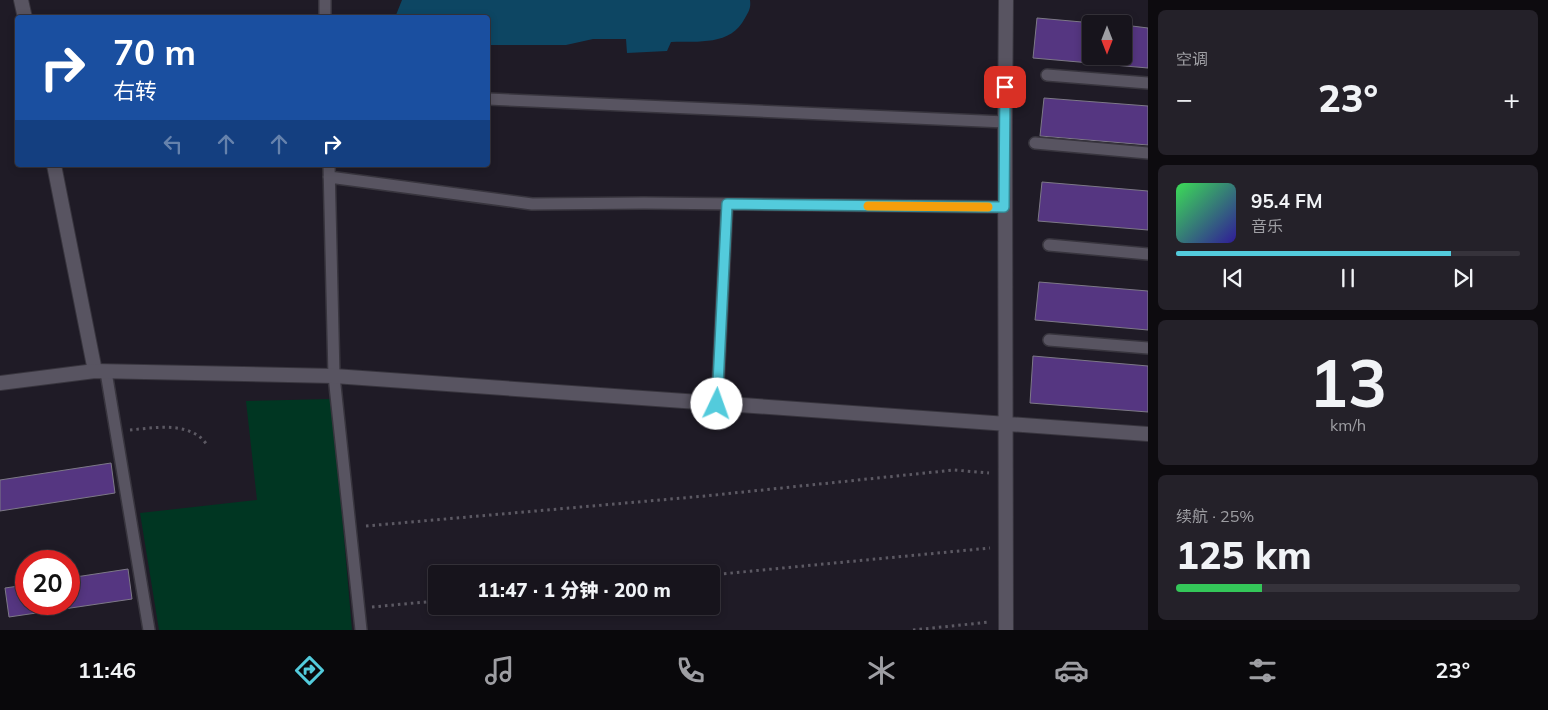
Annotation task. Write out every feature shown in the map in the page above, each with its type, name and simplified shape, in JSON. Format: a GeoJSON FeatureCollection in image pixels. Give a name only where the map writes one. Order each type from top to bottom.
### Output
{"type":"FeatureCollection","features":[{"type":"Feature","properties":{"kind":"street"},"geometry":{"type":"LineString","coordinates":[[21,0],[24,15]]}},
{"type":"Feature","properties":{"kind":"street"},"geometry":{"type":"LineString","coordinates":[[1006,0],[1004,122],[1006,625]]}},
{"type":"Feature","properties":{"kind":"street"},"geometry":{"type":"LineString","coordinates":[[54,167],[100,371]]}},
{"type":"Feature","properties":{"kind":"street"},"geometry":{"type":"LineString","coordinates":[[0,383],[100,371],[334,376],[1148,434]]}},
{"type":"Feature","properties":{"kind":"lane"},"geometry":{"type":"LineString","coordinates":[[325,0],[325,15]]}},
{"type":"Feature","properties":{"kind":"lane"},"geometry":{"type":"LineString","coordinates":[[1047,75],[1148,83]]}},
{"type":"Feature","properties":{"kind":"lane"},"geometry":{"type":"LineString","coordinates":[[490,99],[1004,122]]}},
{"type":"Feature","properties":{"kind":"lane"},"geometry":{"type":"LineString","coordinates":[[1035,143],[1148,153]]}},
{"type":"Feature","properties":{"kind":"lane"},"geometry":{"type":"LineString","coordinates":[[361,630],[334,376],[329,171],[532,204],[1004,207]]}},
{"type":"Feature","properties":{"kind":"lane"},"geometry":{"type":"LineString","coordinates":[[717,404],[727,204]]}},
{"type":"Feature","properties":{"kind":"lane"},"geometry":{"type":"LineString","coordinates":[[1049,246],[1148,254]]}},
{"type":"Feature","properties":{"kind":"lane"},"geometry":{"type":"LineString","coordinates":[[1049,340],[1148,348]]}},
{"type":"Feature","properties":{"kind":"lane"},"geometry":{"type":"LineString","coordinates":[[100,371],[116,430],[149,630]]}},
{"type":"Feature","properties":{"kind":"path"},"geometry":{"type":"LineString","coordinates":[[116,430],[170,427],[187,430],[199,436],[208,446]]}},
{"type":"Feature","properties":{"kind":"path"},"geometry":{"type":"LineString","coordinates":[[350,527],[705,496],[954,470],[1005,474]]}},
{"type":"Feature","properties":{"kind":"path"},"geometry":{"type":"LineString","coordinates":[[720,574],[1005,546]]}},
{"type":"Feature","properties":{"kind":"path"},"geometry":{"type":"LineString","coordinates":[[359,609],[428,602]]}},
{"type":"Feature","properties":{"kind":"path"},"geometry":{"type":"LineString","coordinates":[[913,630],[1006,625]]}},
{"type":"Feature","properties":{"kind":"green space"},"geometry":{"type":"Polygon","coordinates":[[[332,399],[352,630],[159,630],[140,513],[257,500],[246,401],[332,399]]]}},
{"type":"Feature","properties":{"kind":"water"},"geometry":{"type":"Polygon","coordinates":[[[402,0],[750,0],[749,11],[739,27],[723,38],[671,42],[667,51],[627,53],[626,39],[593,39],[566,45],[490,45],[490,15],[396,15],[402,0]]]}},
{"type":"Feature","properties":{"kind":"building"},"geometry":{"type":"Polygon","coordinates":[[[1037,18],[1082,22],[1082,62],[1033,58],[1037,18]]]}},
{"type":"Feature","properties":{"kind":"building"},"geometry":{"type":"Polygon","coordinates":[[[1132,26],[1148,28],[1148,68],[1114,65],[1132,65],[1132,26]]]}},
{"type":"Feature","properties":{"kind":"building"},"geometry":{"type":"Polygon","coordinates":[[[1044,98],[1148,106],[1148,145],[1040,136],[1044,98]]]}},
{"type":"Feature","properties":{"kind":"building"},"geometry":{"type":"Polygon","coordinates":[[[1042,182],[1148,191],[1148,230],[1038,221],[1042,182]]]}},
{"type":"Feature","properties":{"kind":"building"},"geometry":{"type":"Polygon","coordinates":[[[1039,282],[1148,291],[1148,330],[1035,320],[1039,282]]]}},
{"type":"Feature","properties":{"kind":"building"},"geometry":{"type":"Polygon","coordinates":[[[1033,356],[1148,366],[1148,412],[1030,403],[1033,356]]]}},
{"type":"Feature","properties":{"kind":"building"},"geometry":{"type":"Polygon","coordinates":[[[111,463],[115,493],[0,511],[0,480],[111,463]]]}},
{"type":"Feature","properties":{"kind":"building"},"geometry":{"type":"Polygon","coordinates":[[[128,569],[132,599],[80,607],[80,576],[128,569]]]}},
{"type":"Feature","properties":{"kind":"building"},"geometry":{"type":"Polygon","coordinates":[[[15,587],[15,615],[23,615],[9,617],[5,588],[15,587]]]}},
{"type":"Feature","properties":{"kind":"slow traffic"},"geometry":{"type":"LineString","coordinates":[[868,206],[988,207]]}},
{"type":"Feature","properties":{"kind":"route"},"geometry":{"type":"LineString","coordinates":[[717,404],[727,204],[1004,207],[1005,87]]}}]}
